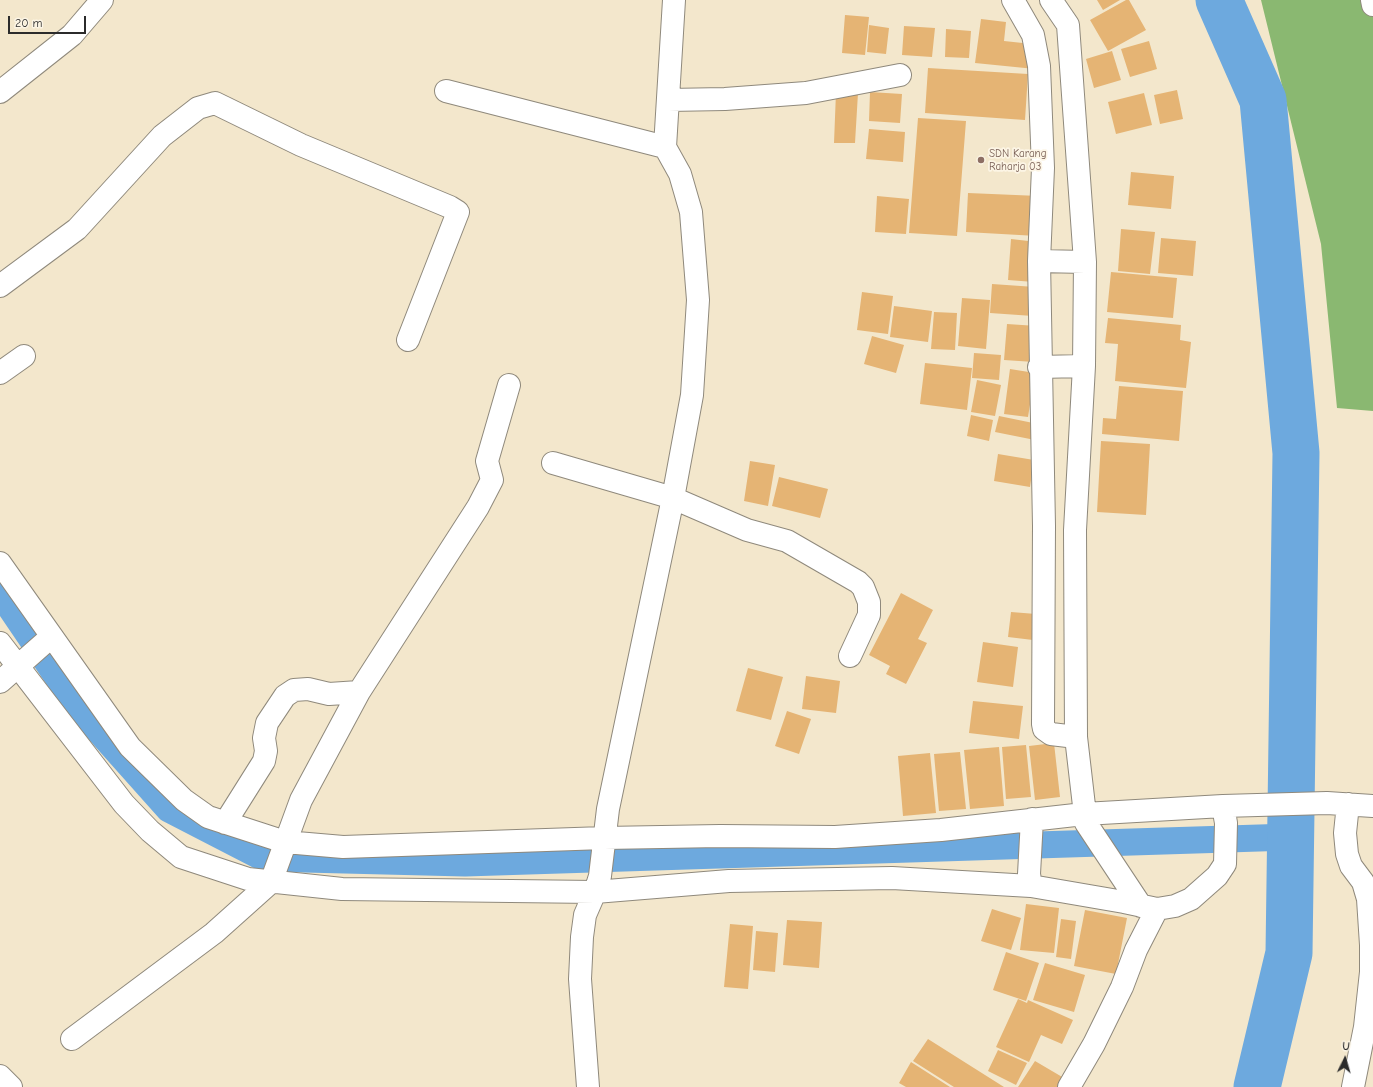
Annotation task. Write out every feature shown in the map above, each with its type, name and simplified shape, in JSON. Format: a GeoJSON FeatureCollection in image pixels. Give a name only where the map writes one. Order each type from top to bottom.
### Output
{"type":"FeatureCollection","features":[{"type":"Feature","properties":{"kind":"street"},"geometry":{"type":"LineString","coordinates":[[0,92],[72,35],[102,0]]}},
{"type":"Feature","properties":{"kind":"street"},"geometry":{"type":"LineString","coordinates":[[588,1087],[580,980],[582,937],[585,915],[597,884],[692,395],[698,300],[691,212],[680,174],[666,146],[674,0]]}},
{"type":"Feature","properties":{"kind":"street"},"geometry":{"type":"LineString","coordinates":[[1013,0],[1033,35],[1055,65],[1061,169],[1063,262],[1043,366],[1059,528],[1064,736],[1085,818],[1123,879],[1149,907]]}},
{"type":"Feature","properties":{"kind":"street"},"geometry":{"type":"LineString","coordinates":[[1051,0],[1068,25],[1055,65],[1061,169],[1063,262],[1078,366],[1059,528],[1043,724],[1044,729],[1064,736]]}},
{"type":"Feature","properties":{"kind":"street"},"geometry":{"type":"LineString","coordinates":[[1372,0],[1373,5]]}},
{"type":"Feature","properties":{"kind":"street"},"geometry":{"type":"LineString","coordinates":[[668,100],[806,93],[900,75]]}},
{"type":"Feature","properties":{"kind":"street"},"geometry":{"type":"LineString","coordinates":[[446,91],[666,146]]}},
{"type":"Feature","properties":{"kind":"street"},"geometry":{"type":"LineString","coordinates":[[0,286],[77,229],[162,136],[198,108],[215,103],[301,145],[450,207],[458,212],[408,340]]}},
{"type":"Feature","properties":{"kind":"street"},"geometry":{"type":"LineString","coordinates":[[0,373],[24,356]]}},
{"type":"Feature","properties":{"kind":"street"},"geometry":{"type":"LineString","coordinates":[[1043,366],[1078,366]]}},
{"type":"Feature","properties":{"kind":"street"},"geometry":{"type":"LineString","coordinates":[[72,1039],[208,937],[278,861],[300,800],[359,692],[478,507],[492,480],[487,461],[509,385]]}},
{"type":"Feature","properties":{"kind":"street"},"geometry":{"type":"LineString","coordinates":[[553,463],[673,498],[748,530],[787,541],[858,582],[863,587],[869,602],[870,615],[850,656]]}},
{"type":"Feature","properties":{"kind":"street"},"geometry":{"type":"LineString","coordinates":[[0,563],[47,642],[130,747],[184,800],[208,817],[225,823],[278,861],[342,889],[892,878],[1030,880],[1149,907],[1175,906],[1191,899],[1217,876],[1225,864],[1229,811]]}},
{"type":"Feature","properties":{"kind":"street"},"geometry":{"type":"LineString","coordinates":[[0,682],[47,642]]}},
{"type":"Feature","properties":{"kind":"street"},"geometry":{"type":"LineString","coordinates":[[0,643],[20,665],[124,804],[150,831],[181,856],[248,879],[278,861],[343,847],[604,842],[720,836],[835,837],[1032,824],[1085,818],[1229,811],[1338,803],[1373,806]]}},
{"type":"Feature","properties":{"kind":"street"},"geometry":{"type":"LineString","coordinates":[[225,823],[264,761],[266,751],[264,738],[267,723],[285,696],[294,690],[308,689],[329,694],[359,692]]}},
{"type":"Feature","properties":{"kind":"street"},"geometry":{"type":"LineString","coordinates":[[1338,803],[1345,833],[1346,854],[1351,866],[1363,882],[1368,899],[1370,921],[1370,972],[1365,1027],[1353,1087]]}},
{"type":"Feature","properties":{"kind":"street"},"geometry":{"type":"LineString","coordinates":[[1030,880],[1032,824]]}},
{"type":"Feature","properties":{"kind":"street"},"geometry":{"type":"LineString","coordinates":[[1069,1087],[1094,1044],[1122,987],[1136,950],[1149,907]]}},
{"type":"Feature","properties":{"kind":"street"},"geometry":{"type":"LineString","coordinates":[[0,1076],[11,1087]]}},
{"type":"Feature","properties":{"kind":"green space"},"geometry":{"type":"Polygon","coordinates":[[[1261,0],[1373,0],[1373,411],[1337,408],[1321,244],[1261,0]]]}},
{"type":"Feature","properties":{"kind":"building"},"geometry":{"type":"Polygon","coordinates":[[[1097,0],[1120,0],[1103,10],[1097,0]]]}},
{"type":"Feature","properties":{"kind":"building"},"geometry":{"type":"Polygon","coordinates":[[[1126,0],[1129,0],[1146,30],[1108,51],[1090,20],[1126,0]]]}},
{"type":"Feature","properties":{"kind":"building"},"geometry":{"type":"Polygon","coordinates":[[[845,15],[869,17],[865,55],[842,53],[845,15]]]}},
{"type":"Feature","properties":{"kind":"building"},"geometry":{"type":"Polygon","coordinates":[[[981,19],[1006,22],[1004,41],[1032,44],[1035,69],[975,63],[981,19]]]}},
{"type":"Feature","properties":{"kind":"building"},"geometry":{"type":"Polygon","coordinates":[[[869,25],[889,28],[886,54],[867,52],[869,25]]]}},
{"type":"Feature","properties":{"kind":"building"},"geometry":{"type":"Polygon","coordinates":[[[904,26],[935,28],[932,57],[902,55],[904,26]]]}},
{"type":"Feature","properties":{"kind":"building"},"geometry":{"type":"Polygon","coordinates":[[[946,29],[971,31],[969,58],[945,57],[946,29]]]}},
{"type":"Feature","properties":{"kind":"building"},"geometry":{"type":"Polygon","coordinates":[[[1149,41],[1157,69],[1130,77],[1121,49],[1149,41]]]}},
{"type":"Feature","properties":{"kind":"building"},"geometry":{"type":"Polygon","coordinates":[[[1112,51],[1121,80],[1094,88],[1086,59],[1112,51]]]}},
{"type":"Feature","properties":{"kind":"building"},"geometry":{"type":"Polygon","coordinates":[[[928,68],[1028,74],[1025,120],[925,113],[928,68]]]}},
{"type":"Feature","properties":{"kind":"building"},"geometry":{"type":"Polygon","coordinates":[[[1177,90],[1183,119],[1160,124],[1154,95],[1177,90]]]}},
{"type":"Feature","properties":{"kind":"building"},"geometry":{"type":"Polygon","coordinates":[[[836,92],[858,93],[855,143],[834,143],[836,92]]]}},
{"type":"Feature","properties":{"kind":"building"},"geometry":{"type":"Polygon","coordinates":[[[870,92],[902,94],[900,123],[869,121],[870,92]]]}},
{"type":"Feature","properties":{"kind":"building"},"geometry":{"type":"Polygon","coordinates":[[[1144,93],[1152,125],[1116,134],[1108,102],[1144,93]]]}},
{"type":"Feature","properties":{"kind":"building"},"geometry":{"type":"Polygon","coordinates":[[[918,118],[966,121],[957,236],[909,233],[918,118]]]}},
{"type":"Feature","properties":{"kind":"building"},"geometry":{"type":"Polygon","coordinates":[[[869,129],[905,132],[903,162],[866,159],[869,129]]]}},
{"type":"Feature","properties":{"kind":"building"},"geometry":{"type":"Polygon","coordinates":[[[1131,172],[1174,176],[1171,209],[1128,205],[1131,172]]]}},
{"type":"Feature","properties":{"kind":"building"},"geometry":{"type":"Polygon","coordinates":[[[968,193],[1039,196],[1037,236],[966,232],[968,193]]]}},
{"type":"Feature","properties":{"kind":"building"},"geometry":{"type":"Polygon","coordinates":[[[877,196],[909,199],[906,234],[875,232],[877,196]]]}},
{"type":"Feature","properties":{"kind":"building"},"geometry":{"type":"Polygon","coordinates":[[[1121,229],[1155,232],[1150,274],[1118,271],[1121,229]]]}},
{"type":"Feature","properties":{"kind":"building"},"geometry":{"type":"Polygon","coordinates":[[[1161,238],[1196,241],[1193,276],[1158,273],[1161,238]]]}},
{"type":"Feature","properties":{"kind":"building"},"geometry":{"type":"Polygon","coordinates":[[[1011,239],[1037,242],[1034,282],[1008,280],[1011,239]]]}},
{"type":"Feature","properties":{"kind":"building"},"geometry":{"type":"Polygon","coordinates":[[[1111,272],[1177,278],[1173,318],[1107,312],[1111,272]]]}},
{"type":"Feature","properties":{"kind":"building"},"geometry":{"type":"Polygon","coordinates":[[[992,284],[1035,287],[1033,316],[990,313],[992,284]]]}},
{"type":"Feature","properties":{"kind":"building"},"geometry":{"type":"Polygon","coordinates":[[[862,292],[893,296],[888,334],[857,330],[862,292]]]}},
{"type":"Feature","properties":{"kind":"building"},"geometry":{"type":"Polygon","coordinates":[[[962,298],[990,300],[986,349],[958,346],[962,298]]]}},
{"type":"Feature","properties":{"kind":"building"},"geometry":{"type":"Polygon","coordinates":[[[894,306],[932,311],[928,342],[890,337],[894,306]]]}},
{"type":"Feature","properties":{"kind":"building"},"geometry":{"type":"Polygon","coordinates":[[[934,312],[957,313],[955,350],[931,349],[934,312]]]}},
{"type":"Feature","properties":{"kind":"building"},"geometry":{"type":"Polygon","coordinates":[[[1108,318],[1181,325],[1180,340],[1191,342],[1186,388],[1115,381],[1118,344],[1105,343],[1108,318]]]}},
{"type":"Feature","properties":{"kind":"building"},"geometry":{"type":"Polygon","coordinates":[[[1007,324],[1037,326],[1034,362],[1004,360],[1007,324]]]}},
{"type":"Feature","properties":{"kind":"building"},"geometry":{"type":"Polygon","coordinates":[[[872,336],[904,345],[896,373],[864,364],[872,336]]]}},
{"type":"Feature","properties":{"kind":"building"},"geometry":{"type":"Polygon","coordinates":[[[974,353],[1001,355],[999,380],[972,378],[974,353]]]}},
{"type":"Feature","properties":{"kind":"building"},"geometry":{"type":"Polygon","coordinates":[[[925,363],[972,368],[967,410],[920,404],[925,363]]]}},
{"type":"Feature","properties":{"kind":"building"},"geometry":{"type":"Polygon","coordinates":[[[1010,369],[1035,373],[1028,417],[1004,414],[1010,369]]]}},
{"type":"Feature","properties":{"kind":"building"},"geometry":{"type":"Polygon","coordinates":[[[977,380],[1001,385],[995,416],[971,412],[977,380]]]}},
{"type":"Feature","properties":{"kind":"building"},"geometry":{"type":"Polygon","coordinates":[[[1119,386],[1183,391],[1179,441],[1102,434],[1103,418],[1116,419],[1119,386]]]}},
{"type":"Feature","properties":{"kind":"building"},"geometry":{"type":"Polygon","coordinates":[[[971,415],[993,420],[989,441],[967,436],[971,415]]]}},
{"type":"Feature","properties":{"kind":"building"},"geometry":{"type":"Polygon","coordinates":[[[999,416],[1038,424],[1035,440],[995,432],[999,416]]]}},
{"type":"Feature","properties":{"kind":"building"},"geometry":{"type":"Polygon","coordinates":[[[1101,441],[1150,444],[1146,515],[1097,512],[1101,441]]]}},
{"type":"Feature","properties":{"kind":"building"},"geometry":{"type":"Polygon","coordinates":[[[998,454],[1034,460],[1030,487],[994,481],[998,454]]]}},
{"type":"Feature","properties":{"kind":"building"},"geometry":{"type":"Polygon","coordinates":[[[750,461],[775,465],[768,506],[744,501],[750,461]]]}},
{"type":"Feature","properties":{"kind":"building"},"geometry":{"type":"Polygon","coordinates":[[[779,477],[828,489],[820,518],[772,506],[779,477]]]}},
{"type":"Feature","properties":{"kind":"building"},"geometry":{"type":"Polygon","coordinates":[[[901,593],[933,610],[918,639],[927,643],[906,684],[886,674],[890,666],[869,655],[901,593]]]}},
{"type":"Feature","properties":{"kind":"building"},"geometry":{"type":"Polygon","coordinates":[[[1011,612],[1036,614],[1033,640],[1008,637],[1011,612]]]}},
{"type":"Feature","properties":{"kind":"building"},"geometry":{"type":"Polygon","coordinates":[[[983,642],[1018,647],[1013,687],[977,682],[983,642]]]}},
{"type":"Feature","properties":{"kind":"building"},"geometry":{"type":"Polygon","coordinates":[[[748,668],[783,677],[771,720],[736,711],[748,668]]]}},
{"type":"Feature","properties":{"kind":"building"},"geometry":{"type":"Polygon","coordinates":[[[806,676],[840,681],[836,713],[802,709],[806,676]]]}},
{"type":"Feature","properties":{"kind":"building"},"geometry":{"type":"Polygon","coordinates":[[[973,701],[1023,706],[1019,739],[969,733],[973,701]]]}},
{"type":"Feature","properties":{"kind":"building"},"geometry":{"type":"Polygon","coordinates":[[[787,711],[811,719],[799,754],[775,746],[787,711]]]}},
{"type":"Feature","properties":{"kind":"building"},"geometry":{"type":"Polygon","coordinates":[[[1054,743],[1060,797],[1035,800],[1029,746],[1054,743]]]}},
{"type":"Feature","properties":{"kind":"building"},"geometry":{"type":"Polygon","coordinates":[[[1026,745],[1031,797],[1006,799],[1002,747],[1026,745]]]}},
{"type":"Feature","properties":{"kind":"building"},"geometry":{"type":"Polygon","coordinates":[[[999,747],[1004,806],[970,809],[964,750],[999,747]]]}},
{"type":"Feature","properties":{"kind":"building"},"geometry":{"type":"Polygon","coordinates":[[[960,752],[966,809],[939,811],[934,754],[960,752]]]}},
{"type":"Feature","properties":{"kind":"building"},"geometry":{"type":"Polygon","coordinates":[[[930,753],[936,813],[903,816],[898,756],[930,753]]]}},
{"type":"Feature","properties":{"kind":"building"},"geometry":{"type":"Polygon","coordinates":[[[1026,904],[1059,908],[1054,953],[1020,950],[1026,904]]]}},
{"type":"Feature","properties":{"kind":"building"},"geometry":{"type":"Polygon","coordinates":[[[992,909],[1021,918],[1011,950],[981,941],[992,909]]]}},
{"type":"Feature","properties":{"kind":"building"},"geometry":{"type":"Polygon","coordinates":[[[1085,910],[1127,918],[1116,974],[1074,966],[1085,910]]]}},
{"type":"Feature","properties":{"kind":"building"},"geometry":{"type":"Polygon","coordinates":[[[1061,919],[1076,921],[1071,959],[1056,957],[1061,919]]]}},
{"type":"Feature","properties":{"kind":"building"},"geometry":{"type":"Polygon","coordinates":[[[787,920],[822,922],[819,968],[783,965],[787,920]]]}},
{"type":"Feature","properties":{"kind":"building"},"geometry":{"type":"Polygon","coordinates":[[[730,924],[753,926],[748,989],[724,987],[730,924]]]}},
{"type":"Feature","properties":{"kind":"building"},"geometry":{"type":"Polygon","coordinates":[[[756,931],[778,933],[775,972],[753,970],[756,931]]]}},
{"type":"Feature","properties":{"kind":"building"},"geometry":{"type":"Polygon","coordinates":[[[1006,952],[1039,963],[1026,1001],[993,990],[1006,952]]]}},
{"type":"Feature","properties":{"kind":"building"},"geometry":{"type":"Polygon","coordinates":[[[1045,963],[1085,975],[1074,1012],[1033,1000],[1045,963]]]}},
{"type":"Feature","properties":{"kind":"building"},"geometry":{"type":"Polygon","coordinates":[[[1018,999],[1027,1003],[1028,1000],[1073,1020],[1062,1044],[1041,1035],[1029,1062],[996,1047],[1018,999]]]}},
{"type":"Feature","properties":{"kind":"building"},"geometry":{"type":"Polygon","coordinates":[[[928,1039],[1004,1087],[954,1087],[913,1061],[928,1039]]]}},
{"type":"Feature","properties":{"kind":"building"},"geometry":{"type":"Polygon","coordinates":[[[998,1050],[1027,1063],[1016,1085],[988,1071],[998,1050]]]}},
{"type":"Feature","properties":{"kind":"building"},"geometry":{"type":"Polygon","coordinates":[[[1035,1061],[1069,1081],[1065,1087],[1018,1087],[1035,1061]]]}},
{"type":"Feature","properties":{"kind":"building"},"geometry":{"type":"Polygon","coordinates":[[[911,1062],[950,1087],[906,1087],[899,1083],[911,1062]]]}},
{"type":"Feature","properties":{"kind":"waterway"},"geometry":{"type":"LineString","coordinates":[[1219,0],[1263,100],[1296,453],[1289,953],[1257,1087]]}},
{"type":"Feature","properties":{"kind":"waterway"},"geometry":{"type":"LineString","coordinates":[[0,592],[78,707],[169,809],[264,858],[465,863],[1291,837]]}},
{"type":"Feature","properties":{"kind":"place","name":"SDN Karang Raharja 03"},"geometry":{"type":"Point","coordinates":[981,160]}}]}
